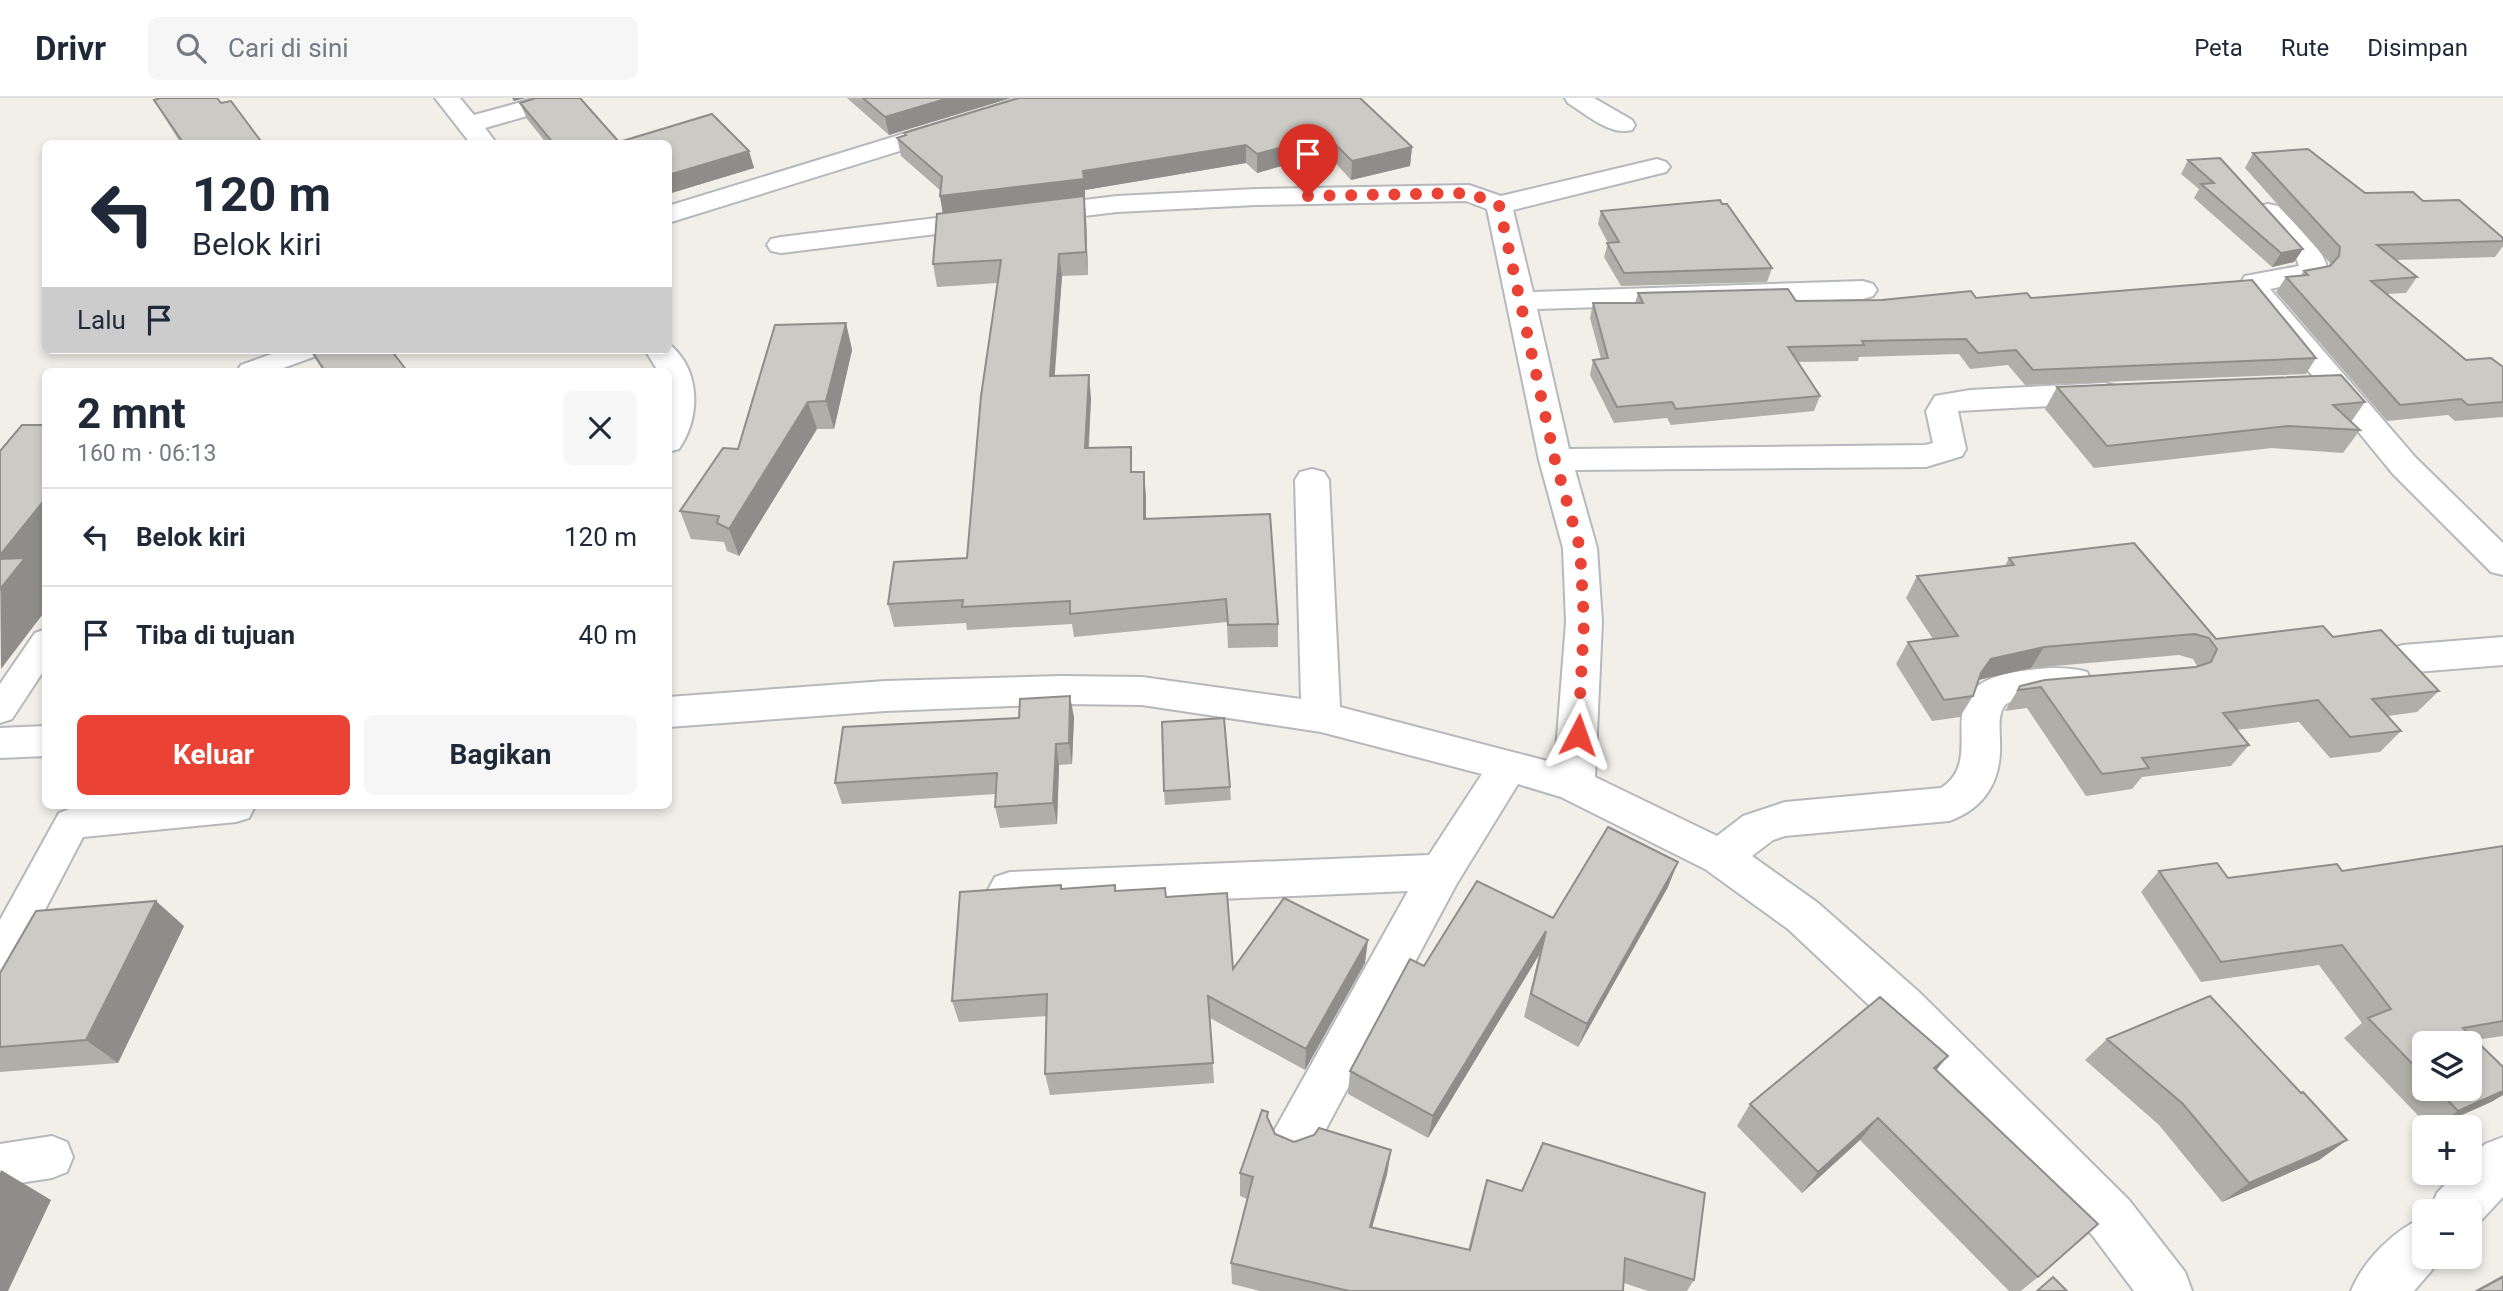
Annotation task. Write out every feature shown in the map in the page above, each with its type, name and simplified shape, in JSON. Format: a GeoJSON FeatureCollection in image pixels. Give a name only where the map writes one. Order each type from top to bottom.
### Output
{"type":"FeatureCollection","features":[{"type":"Feature","properties":{"kind":"street"},"geometry":{"type":"LineString","coordinates":[[447,98],[482,140]]}},
{"type":"Feature","properties":{"kind":"street"},"geometry":{"type":"LineString","coordinates":[[470,124],[563,98]]}},
{"type":"Feature","properties":{"kind":"street"},"geometry":{"type":"LineString","coordinates":[[672,214],[1045,98]]}},
{"type":"Feature","properties":{"kind":"street"},"geometry":{"type":"LineString","coordinates":[[1577,98],[1623,124]]}},
{"type":"Feature","properties":{"kind":"street"},"geometry":{"type":"LineString","coordinates":[[781,245],[1117,204],[1184,200],[1469,193],[1499,205],[1657,167]]}},
{"type":"Feature","properties":{"kind":"street"},"geometry":{"type":"LineString","coordinates":[[2248,190],[2313,262],[2313,270],[2309,273],[2260,280],[2255,282],[2256,290],[2424,487],[2472,537],[2503,563]]}},
{"type":"Feature","properties":{"kind":"street"},"geometry":{"type":"LineString","coordinates":[[1499,205],[1555,460],[1580,548],[1584,634],[1574,785]]}},
{"type":"Feature","properties":{"kind":"street"},"geometry":{"type":"LineString","coordinates":[[1520,301],[1863,290]]}},
{"type":"Feature","properties":{"kind":"street"},"geometry":{"type":"LineString","coordinates":[[672,373],[680,389],[681,406],[672,436]]}},
{"type":"Feature","properties":{"kind":"street"},"geometry":{"type":"LineString","coordinates":[[2295,386],[2337,384]]}},
{"type":"Feature","properties":{"kind":"street"},"geometry":{"type":"LineString","coordinates":[[1555,460],[1926,456],[1950,449],[1942,411],[1946,403],[2128,392]]}},
{"type":"Feature","properties":{"kind":"street"},"geometry":{"type":"LineString","coordinates":[[1312,480],[1321,717]]}},
{"type":"Feature","properties":{"kind":"street"},"geometry":{"type":"LineString","coordinates":[[2403,659],[2503,651]]}},
{"type":"Feature","properties":{"kind":"street"},"geometry":{"type":"LineString","coordinates":[[1720,857],[1758,828],[1785,819],[1949,804],[1963,797],[1975,783],[1980,763],[1982,709],[1993,693],[2031,685],[2112,678]]}},
{"type":"Feature","properties":{"kind":"street"},"geometry":{"type":"LineString","coordinates":[[672,712],[885,696],[1142,691],[1321,717],[1508,765],[1574,785],[1720,857],[1802,916],[1903,1007],[2110,1218],[2166,1291]]}},
{"type":"Feature","properties":{"kind":"street"},"geometry":{"type":"LineString","coordinates":[[0,743],[42,741]]}},
{"type":"Feature","properties":{"kind":"street"},"geometry":{"type":"LineString","coordinates":[[1294,1140],[1441,872],[1508,765]]}},
{"type":"Feature","properties":{"kind":"street"},"geometry":{"type":"LineString","coordinates":[[966,892],[1441,872]]}},
{"type":"Feature","properties":{"kind":"street"},"geometry":{"type":"LineString","coordinates":[[2467,1199],[2503,1161]]}},
{"type":"Feature","properties":{"kind":"street"},"geometry":{"type":"LineString","coordinates":[[2377,1291],[2412,1255]]}},
{"type":"Feature","properties":{"kind":"lane"},"geometry":{"type":"LineString","coordinates":[[258,368],[296,354]]}},
{"type":"Feature","properties":{"kind":"lane"},"geometry":{"type":"LineString","coordinates":[[0,710],[42,647]]}},
{"type":"Feature","properties":{"kind":"lane"},"geometry":{"type":"LineString","coordinates":[[0,957],[72,823],[225,809]]}},
{"type":"Feature","properties":{"kind":"lane"},"geometry":{"type":"LineString","coordinates":[[0,1165],[52,1157]]}},
{"type":"Feature","properties":{"kind":"building"},"geometry":{"type":"Polygon","coordinates":[[[217,98],[221,103],[231,101],[260,140],[181,140],[154,100],[217,98]]]}},
{"type":"Feature","properties":{"kind":"building"},"geometry":{"type":"Polygon","coordinates":[[[536,98],[580,98],[617,140],[551,140],[520,103],[536,98]]]}},
{"type":"Feature","properties":{"kind":"building"},"geometry":{"type":"Polygon","coordinates":[[[863,98],[949,98],[885,117],[863,98]]]}},
{"type":"Feature","properties":{"kind":"building"},"geometry":{"type":"Polygon","coordinates":[[[1019,98],[1360,98],[1412,147],[1352,161],[1326,135],[1257,154],[1246,145],[1083,171],[1084,179],[940,196],[942,177],[897,138],[906,135],[904,133],[1019,98]]]}},
{"type":"Feature","properties":{"kind":"building"},"geometry":{"type":"Polygon","coordinates":[[[712,114],[749,151],[672,174],[672,140],[626,140],[712,114]]]}},
{"type":"Feature","properties":{"kind":"building"},"geometry":{"type":"Polygon","coordinates":[[[2308,149],[2365,193],[2413,192],[2423,201],[2459,200],[2503,238],[2503,241],[2377,245],[2417,277],[2371,281],[2466,360],[2491,358],[2503,367],[2503,402],[2468,405],[2461,399],[2400,405],[2286,277],[2308,275],[2304,271],[2330,266],[2339,256],[2340,247],[2253,153],[2308,149]]]}},
{"type":"Feature","properties":{"kind":"building"},"geometry":{"type":"Polygon","coordinates":[[[2220,158],[2303,249],[2281,253],[2201,184],[2214,183],[2188,160],[2220,158]]]}},
{"type":"Feature","properties":{"kind":"building"},"geometry":{"type":"Polygon","coordinates":[[[1084,196],[1086,252],[1059,254],[1050,376],[1089,375],[1085,448],[1131,447],[1131,472],[1144,472],[1144,519],[1270,514],[1278,624],[1228,625],[1226,599],[1070,614],[1070,601],[962,607],[963,600],[888,604],[894,562],[967,558],[981,396],[1001,260],[933,264],[937,214],[1084,196]]]}},
{"type":"Feature","properties":{"kind":"building"},"geometry":{"type":"Polygon","coordinates":[[[1720,200],[1722,204],[1727,204],[1772,268],[1624,273],[1607,243],[1619,242],[1601,211],[1720,200]]]}},
{"type":"Feature","properties":{"kind":"building"},"geometry":{"type":"Polygon","coordinates":[[[2252,280],[2316,358],[2033,370],[2016,350],[1978,353],[1966,339],[1862,341],[1864,345],[1788,347],[1820,396],[1676,409],[1672,402],[1617,407],[1593,360],[1608,358],[1593,303],[1643,303],[1638,293],[1788,289],[1796,301],[1882,300],[1971,291],[1976,298],[2027,293],[2031,298],[2252,280]]]}},
{"type":"Feature","properties":{"kind":"building"},"geometry":{"type":"Polygon","coordinates":[[[846,323],[826,401],[808,402],[729,529],[717,523],[719,516],[680,511],[723,448],[738,449],[775,325],[846,323]]]}},
{"type":"Feature","properties":{"kind":"building"},"geometry":{"type":"Polygon","coordinates":[[[314,354],[394,354],[405,368],[323,368],[314,354]]]}},
{"type":"Feature","properties":{"kind":"building"},"geometry":{"type":"Polygon","coordinates":[[[2341,375],[2365,402],[2333,405],[2360,430],[2288,426],[2107,446],[2057,387],[2341,375]]]}},
{"type":"Feature","properties":{"kind":"building"},"geometry":{"type":"Polygon","coordinates":[[[22,425],[42,425],[42,503],[0,555],[0,451],[22,425]]]}},
{"type":"Feature","properties":{"kind":"building"},"geometry":{"type":"Polygon","coordinates":[[[2134,543],[2216,639],[2323,626],[2333,637],[2381,630],[2439,691],[2372,699],[2401,731],[2350,737],[2318,700],[2223,713],[2249,745],[2142,758],[2149,768],[2102,774],[2041,687],[2018,690],[2020,686],[2045,680],[2196,667],[2211,662],[2217,649],[2209,638],[2195,634],[2044,647],[1991,659],[1981,673],[1973,696],[1944,700],[1908,642],[1958,636],[1917,576],[2014,565],[2009,558],[2134,543]]]}},
{"type":"Feature","properties":{"kind":"building"},"geometry":{"type":"Polygon","coordinates":[[[25,558],[0,589],[0,559],[25,558]]]}},
{"type":"Feature","properties":{"kind":"building"},"geometry":{"type":"Polygon","coordinates":[[[1070,696],[1069,743],[1056,744],[1053,803],[995,807],[997,773],[835,783],[843,727],[1019,718],[1020,699],[1070,696]]]}},
{"type":"Feature","properties":{"kind":"building"},"geometry":{"type":"Polygon","coordinates":[[[1224,718],[1230,787],[1164,791],[1162,722],[1224,718]]]}},
{"type":"Feature","properties":{"kind":"building"},"geometry":{"type":"Polygon","coordinates":[[[1608,827],[1678,862],[1587,1024],[1531,994],[1546,931],[1433,1116],[1350,1071],[1410,959],[1424,966],[1477,881],[1553,918],[1608,827]]]}},
{"type":"Feature","properties":{"kind":"building"},"geometry":{"type":"Polygon","coordinates":[[[2503,846],[2503,1021],[2463,1028],[2466,1031],[2412,1031],[2412,1064],[2368,1018],[2391,1009],[2342,945],[2221,962],[2159,871],[2217,863],[2228,878],[2337,864],[2342,871],[2503,846]]]}},
{"type":"Feature","properties":{"kind":"building"},"geometry":{"type":"Polygon","coordinates":[[[1061,885],[1061,889],[1115,885],[1115,891],[1165,888],[1166,897],[1227,893],[1233,969],[1284,898],[1368,940],[1306,1049],[1208,996],[1213,1063],[1045,1074],[1047,994],[952,1001],[960,892],[1061,885]]]}},
{"type":"Feature","properties":{"kind":"building"},"geometry":{"type":"Polygon","coordinates":[[[156,901],[86,1040],[0,1047],[0,973],[36,911],[156,901]]]}},
{"type":"Feature","properties":{"kind":"building"},"geometry":{"type":"Polygon","coordinates":[[[2210,996],[2347,1140],[2249,1183],[2183,1104],[2107,1039],[2210,996]]]}},
{"type":"Feature","properties":{"kind":"building"},"geometry":{"type":"Polygon","coordinates":[[[1880,997],[1948,1056],[1934,1068],[2098,1224],[2038,1277],[1878,1118],[1818,1172],[1750,1104],[1880,997]]]}},
{"type":"Feature","properties":{"kind":"building"},"geometry":{"type":"Polygon","coordinates":[[[2482,1047],[2503,1067],[2503,1091],[2482,1100],[2482,1047]]]}},
{"type":"Feature","properties":{"kind":"building"},"geometry":{"type":"Polygon","coordinates":[[[2448,1101],[2480,1101],[2458,1111],[2448,1101]]]}},
{"type":"Feature","properties":{"kind":"building"},"geometry":{"type":"Polygon","coordinates":[[[1262,1110],[1268,1112],[1267,1117],[1275,1134],[1294,1142],[1314,1135],[1319,1128],[1391,1150],[1370,1227],[1470,1250],[1487,1180],[1522,1191],[1543,1143],[1705,1193],[1694,1280],[1625,1258],[1623,1291],[1349,1291],[1231,1263],[1253,1177],[1240,1173],[1262,1110]]]}},
{"type":"Feature","properties":{"kind":"building"},"geometry":{"type":"Polygon","coordinates":[[[2053,1277],[2067,1291],[2037,1291],[2053,1277]]]}},
{"type":"Feature","properties":{"kind":"building"},"geometry":{"type":"Polygon","coordinates":[[[2503,1277],[2503,1291],[2477,1291],[2503,1277]]]}},
{"type":"Feature","properties":{"kind":"route"},"geometry":{"type":"LineString","coordinates":[[1308,196],[1469,193],[1480,195],[1499,205],[1555,460],[1580,548],[1584,622],[1578,735]]}}]}
